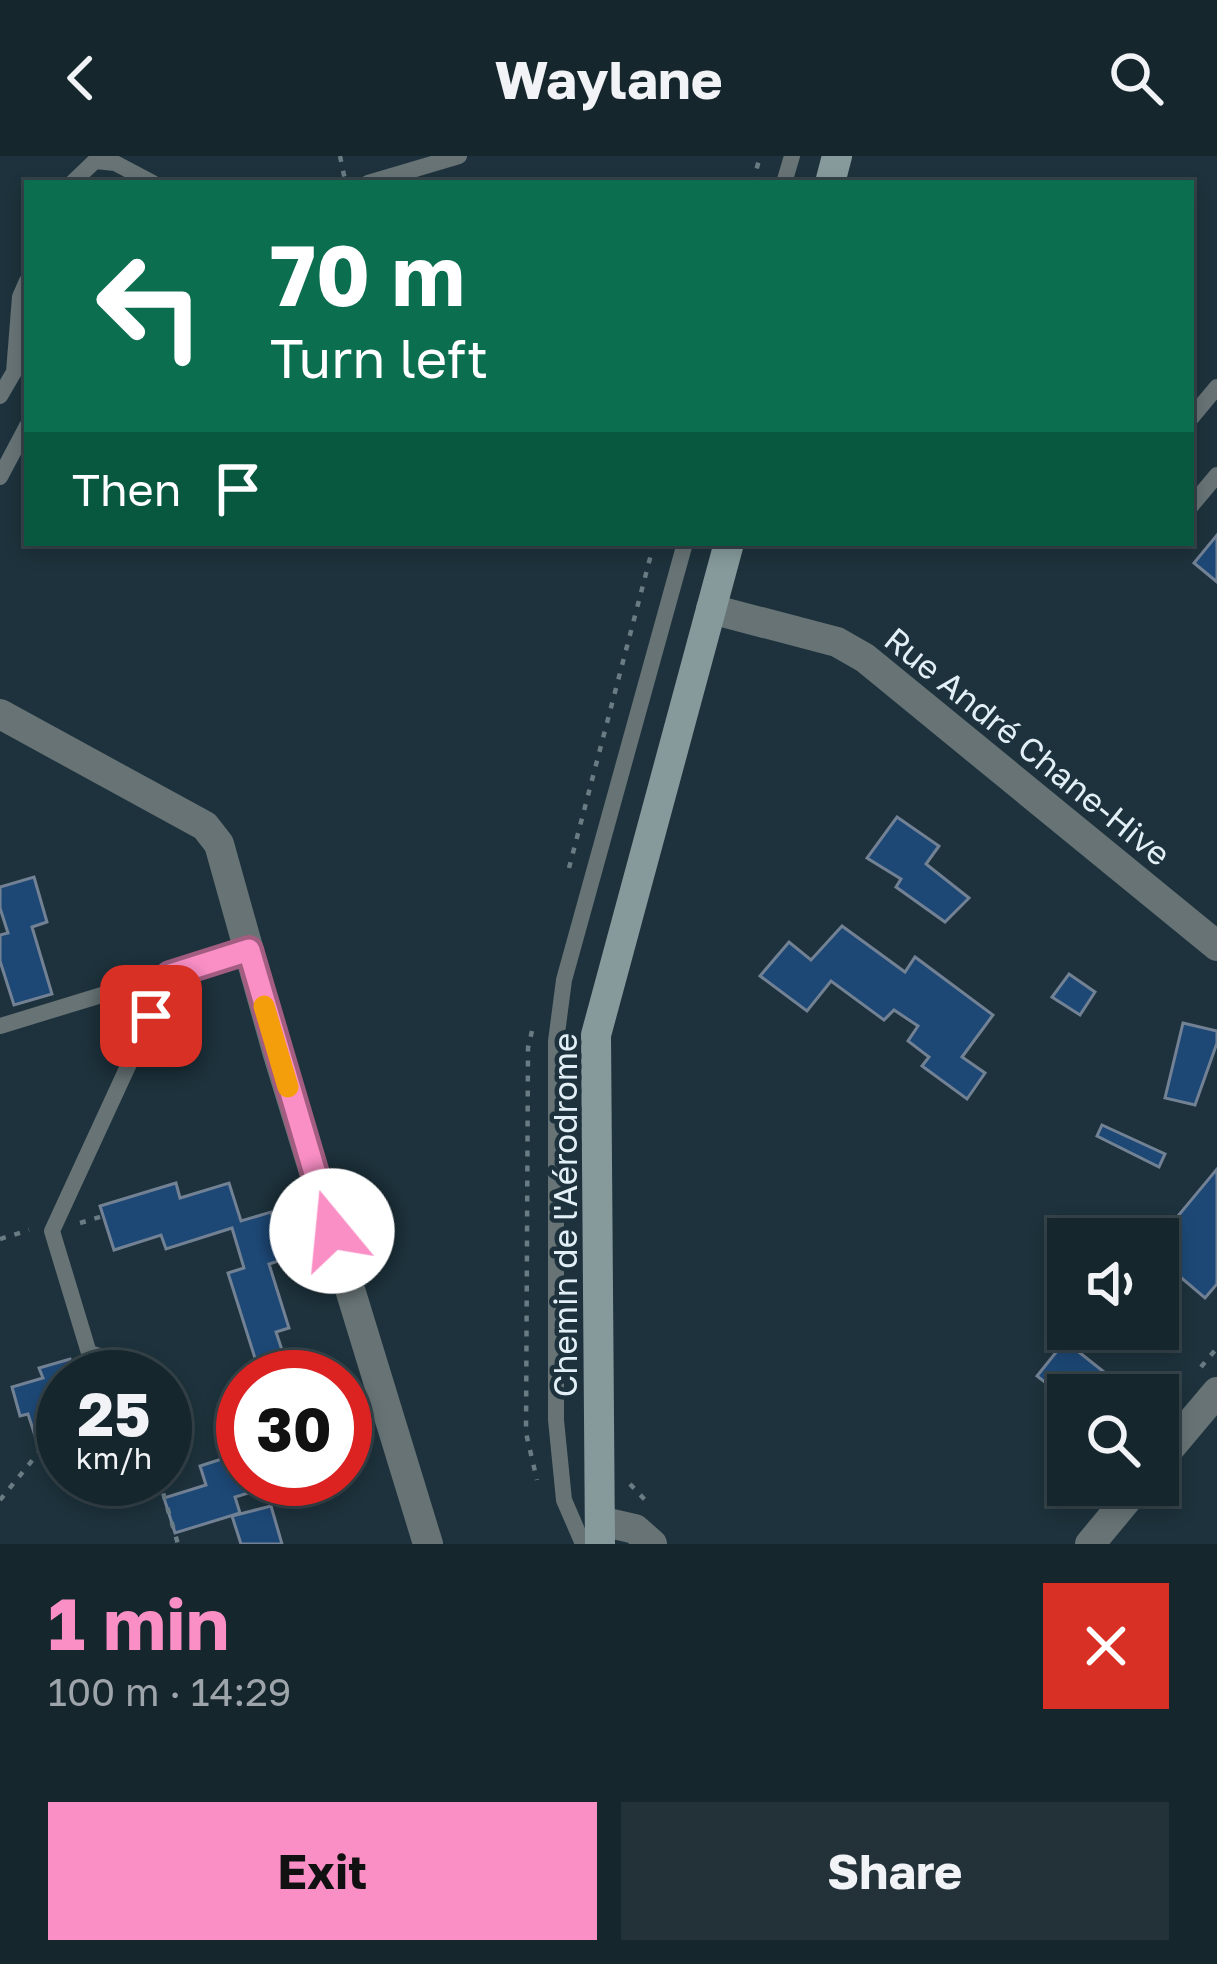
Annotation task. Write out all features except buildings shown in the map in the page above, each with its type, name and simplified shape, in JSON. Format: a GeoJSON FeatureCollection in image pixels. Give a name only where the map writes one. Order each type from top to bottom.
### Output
{"type":"FeatureCollection","features":[{"type":"Feature","properties":{"kind":"main road","name":"Chemin de l'Aérodrome"},"geometry":{"type":"LineString","coordinates":[[594,1536],[596,1035],[728,546]]}},
{"type":"Feature","properties":{"kind":"street","name":"Rue André Chane-Hive"},"geometry":{"type":"LineString","coordinates":[[711,609],[837,641],[865,658],[1217,946]]}},
{"type":"Feature","properties":{"kind":"street"},"geometry":{"type":"LineString","coordinates":[[0,714],[206,826],[219,844],[428,1544]]}},
{"type":"Feature","properties":{"kind":"street"},"geometry":{"type":"LineString","coordinates":[[1179,1437],[1217,1392]]}},
{"type":"Feature","properties":{"kind":"street"},"geometry":{"type":"LineString","coordinates":[[1090,1544],[1122,1506]]}},
{"type":"Feature","properties":{"kind":"street"},"geometry":{"type":"LineString","coordinates":[[594,1536],[635,1529],[652,1544]]}},
{"type":"Feature","properties":{"kind":"lane"},"geometry":{"type":"LineString","coordinates":[[378,180],[459,156]]}},
{"type":"Feature","properties":{"kind":"lane"},"geometry":{"type":"LineString","coordinates":[[75,180],[95,161],[116,163],[148,180]]}},
{"type":"Feature","properties":{"kind":"lane"},"geometry":{"type":"LineString","coordinates":[[0,396],[14,372],[24,288]]}},
{"type":"Feature","properties":{"kind":"lane"},"geometry":{"type":"LineString","coordinates":[[1194,414],[1217,387]]}},
{"type":"Feature","properties":{"kind":"lane"},"geometry":{"type":"LineString","coordinates":[[0,477],[24,432]]}},
{"type":"Feature","properties":{"kind":"lane"},"geometry":{"type":"LineString","coordinates":[[1194,502],[1217,475]]}},
{"type":"Feature","properties":{"kind":"lane"},"geometry":{"type":"LineString","coordinates":[[594,1536],[563,1500],[556,1420],[556,1041],[564,980],[684,546]]}},
{"type":"Feature","properties":{"kind":"lane"},"geometry":{"type":"LineString","coordinates":[[0,1026],[249,950]]}},
{"type":"Feature","properties":{"kind":"lane"},"geometry":{"type":"LineString","coordinates":[[88,1350],[52,1231],[170,975]]}},
{"type":"Feature","properties":{"kind":"path"},"geometry":{"type":"LineString","coordinates":[[0,1500],[36,1457]]}},
{"type":"Feature","properties":{"kind":"path"},"geometry":{"type":"LineString","coordinates":[[167,1506],[178,1544]]}},
{"type":"Feature","properties":{"kind":"slow traffic"},"geometry":{"type":"LineString","coordinates":[[264,1006],[288,1087]]}},
{"type":"Feature","properties":{"kind":"route"},"geometry":{"type":"LineString","coordinates":[[151,1016],[170,975],[249,950],[332,1231]]}}]}
